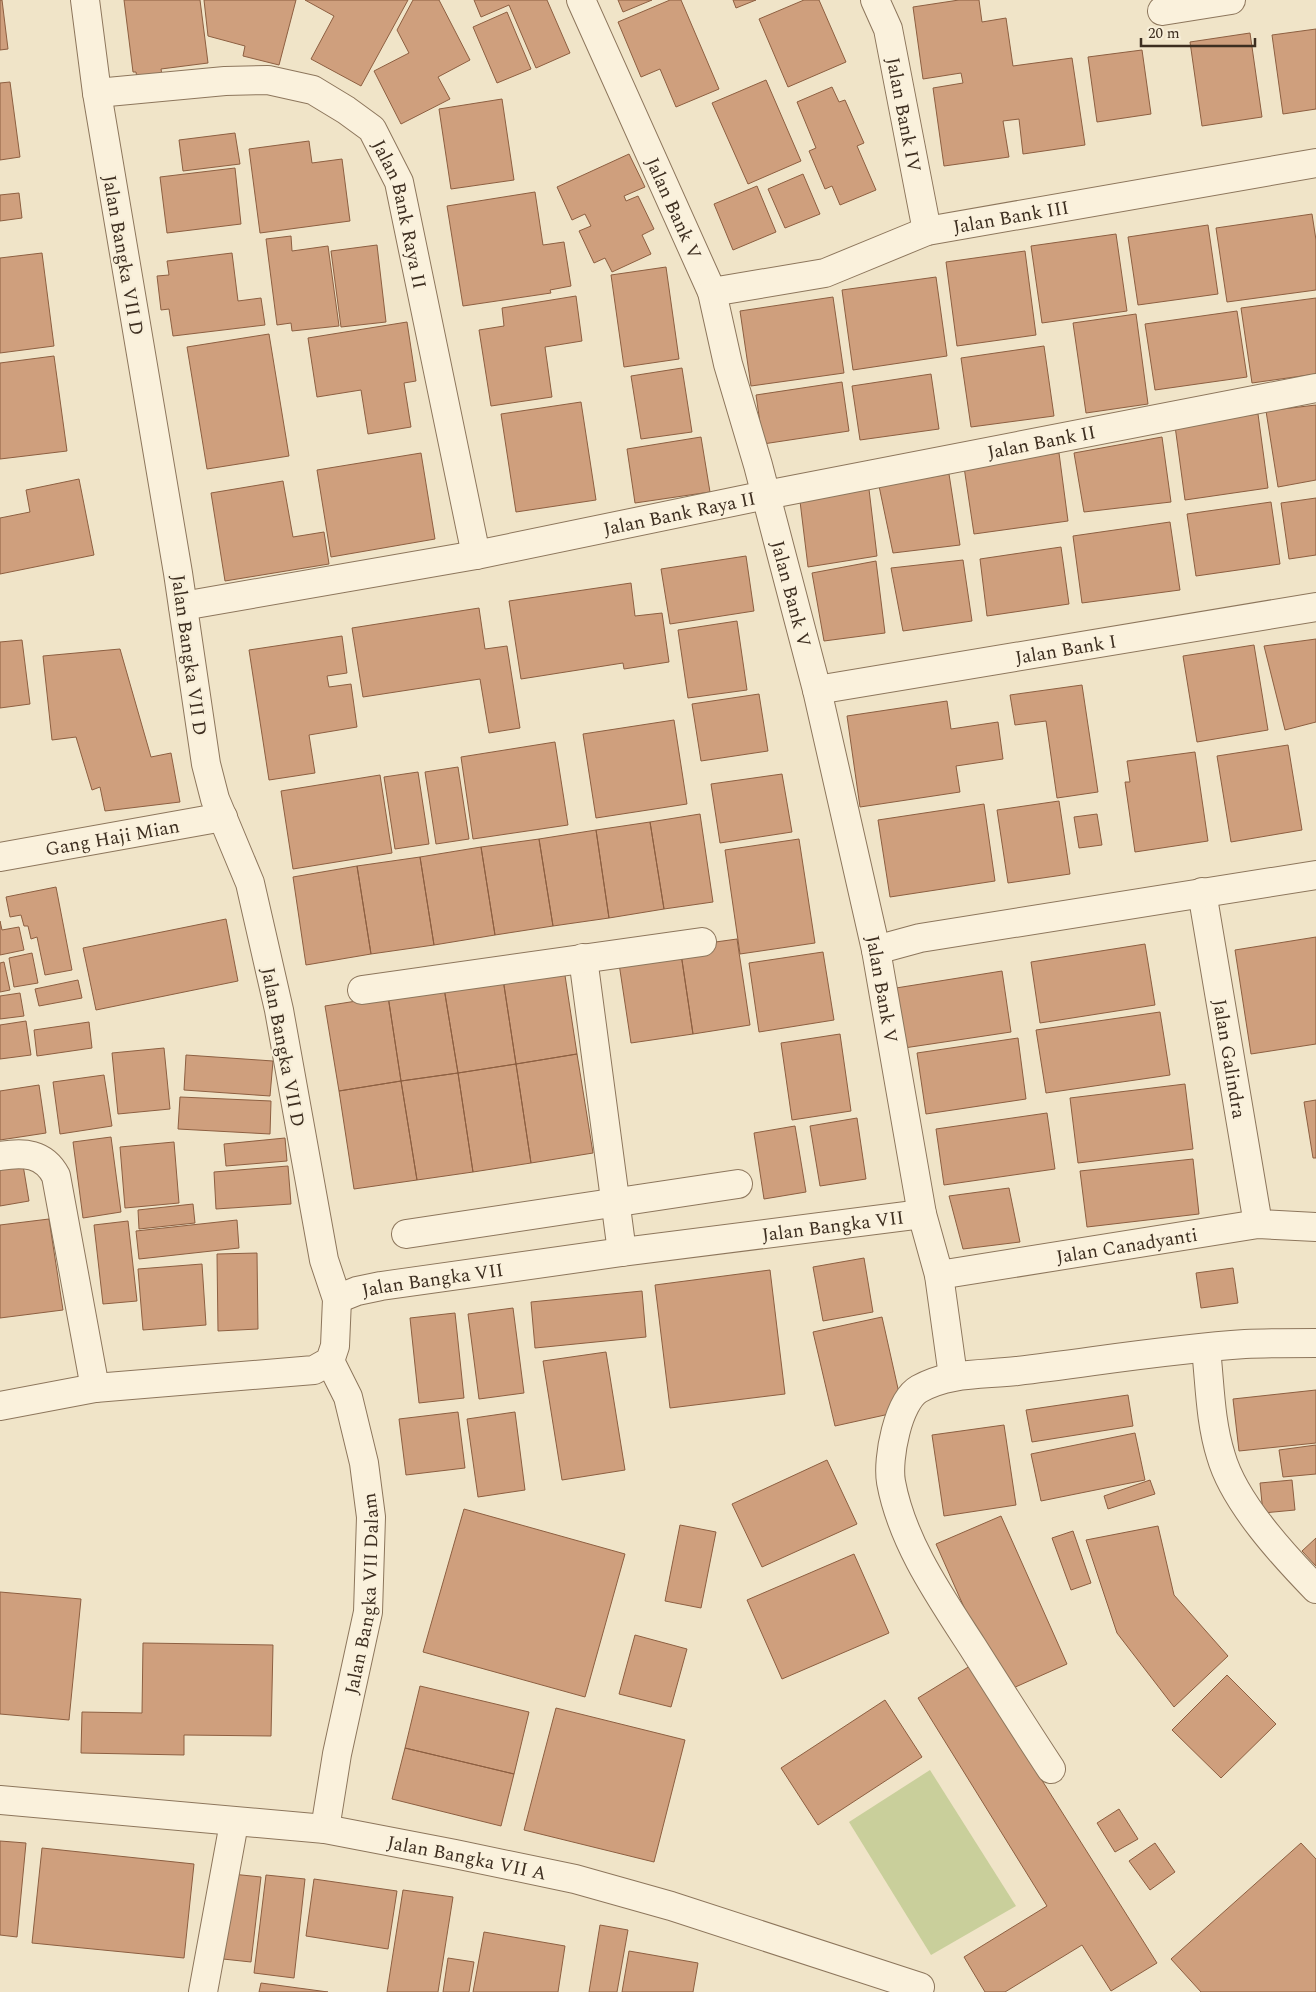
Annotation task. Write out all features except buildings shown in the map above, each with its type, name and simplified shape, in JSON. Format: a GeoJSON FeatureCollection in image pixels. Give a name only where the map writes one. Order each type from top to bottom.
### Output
{"type":"FeatureCollection","features":[{"type":"Feature","properties":{"kind":"street","name":"Jalan Bangka VII D"},"geometry":{"type":"LineString","coordinates":[[85,0],[97,92],[183,606],[206,764],[215,799],[250,883],[279,1010],[324,1260],[337,1300]]}},
{"type":"Feature","properties":{"kind":"street","name":"Jalan Bank V"},"geometry":{"type":"LineString","coordinates":[[581,0],[712,292],[728,364],[766,495],[817,690],[876,950],[925,1224],[939,1275],[953,1376]]}},
{"type":"Feature","properties":{"kind":"street","name":"Jalan Bank IV"},"geometry":{"type":"LineString","coordinates":[[875,0],[888,29],[927,231]]}},
{"type":"Feature","properties":{"kind":"street"},"geometry":{"type":"LineString","coordinates":[[1162,11],[1231,0]]}},
{"type":"Feature","properties":{"kind":"street","name":"Jalan Bank Raya II"},"geometry":{"type":"LineString","coordinates":[[97,92],[225,81],[268,80],[313,90],[372,129],[399,182],[476,555]]}},
{"type":"Feature","properties":{"kind":"street","name":"Jalan Bank III"},"geometry":{"type":"LineString","coordinates":[[712,292],[824,273],[927,231],[1316,163]]}},
{"type":"Feature","properties":{"kind":"street","name":"Jalan Bank II"},"geometry":{"type":"LineString","coordinates":[[766,495],[1316,388]]}},
{"type":"Feature","properties":{"kind":"street","name":"Jalan Bank Raya II"},"geometry":{"type":"LineString","coordinates":[[183,606],[476,555],[766,495]]}},
{"type":"Feature","properties":{"kind":"street","name":"Jalan Bank I"},"geometry":{"type":"LineString","coordinates":[[817,690],[1316,607]]}},
{"type":"Feature","properties":{"kind":"street","name":"Gang Haji Mian"},"geometry":{"type":"LineString","coordinates":[[0,857],[223,817]]}},
{"type":"Feature","properties":{"kind":"street"},"geometry":{"type":"LineString","coordinates":[[876,950],[920,938],[1316,875]]}},
{"type":"Feature","properties":{"kind":"street","name":"Jalan Galindra"},"geometry":{"type":"LineString","coordinates":[[1202,892],[1258,1224]]}},
{"type":"Feature","properties":{"kind":"street"},"geometry":{"type":"LineString","coordinates":[[362,990],[702,942]]}},
{"type":"Feature","properties":{"kind":"street"},"geometry":{"type":"LineString","coordinates":[[583,958],[622,1252]]}},
{"type":"Feature","properties":{"kind":"street"},"geometry":{"type":"LineString","coordinates":[[0,1156],[35,1155],[50,1164],[56,1176],[95,1388]]}},
{"type":"Feature","properties":{"kind":"street"},"geometry":{"type":"LineString","coordinates":[[406,1234],[738,1184]]}},
{"type":"Feature","properties":{"kind":"street","name":"Jalan Bangka VII"},"geometry":{"type":"LineString","coordinates":[[330,1361],[335,1346],[337,1300],[357,1291],[622,1252],[925,1224]]}},
{"type":"Feature","properties":{"kind":"street","name":"Jalan Canadyanti"},"geometry":{"type":"LineString","coordinates":[[939,1275],[1258,1224],[1316,1227]]}},
{"type":"Feature","properties":{"kind":"street"},"geometry":{"type":"LineString","coordinates":[[1051,1769],[940,1597],[905,1531],[891,1480],[894,1436],[899,1420],[910,1399],[917,1390],[953,1376],[1016,1371],[1245,1344],[1316,1343]]}},
{"type":"Feature","properties":{"kind":"street"},"geometry":{"type":"LineString","coordinates":[[1206,1349],[1213,1424],[1221,1458],[1244,1503],[1285,1557],[1316,1589]]}},
{"type":"Feature","properties":{"kind":"street"},"geometry":{"type":"LineString","coordinates":[[0,1406],[95,1388],[314,1370],[330,1361]]}},
{"type":"Feature","properties":{"kind":"street","name":"Jalan Bangka VII Dalam"},"geometry":{"type":"LineString","coordinates":[[325,1829],[337,1754],[368,1612],[371,1517],[364,1463],[348,1397],[330,1361]]}},
{"type":"Feature","properties":{"kind":"street","name":"Jalan Bangka VII A"},"geometry":{"type":"LineString","coordinates":[[0,1800],[234,1823],[325,1829],[575,1879],[733,1924],[920,1987]]}},
{"type":"Feature","properties":{"kind":"street"},"geometry":{"type":"LineString","coordinates":[[203,1992],[234,1823]]}},
{"type":"Feature","properties":{"kind":"green space"},"geometry":{"type":"Polygon","coordinates":[[[930,1770],[1016,1906],[931,1955],[849,1822],[930,1770]]]}}]}
